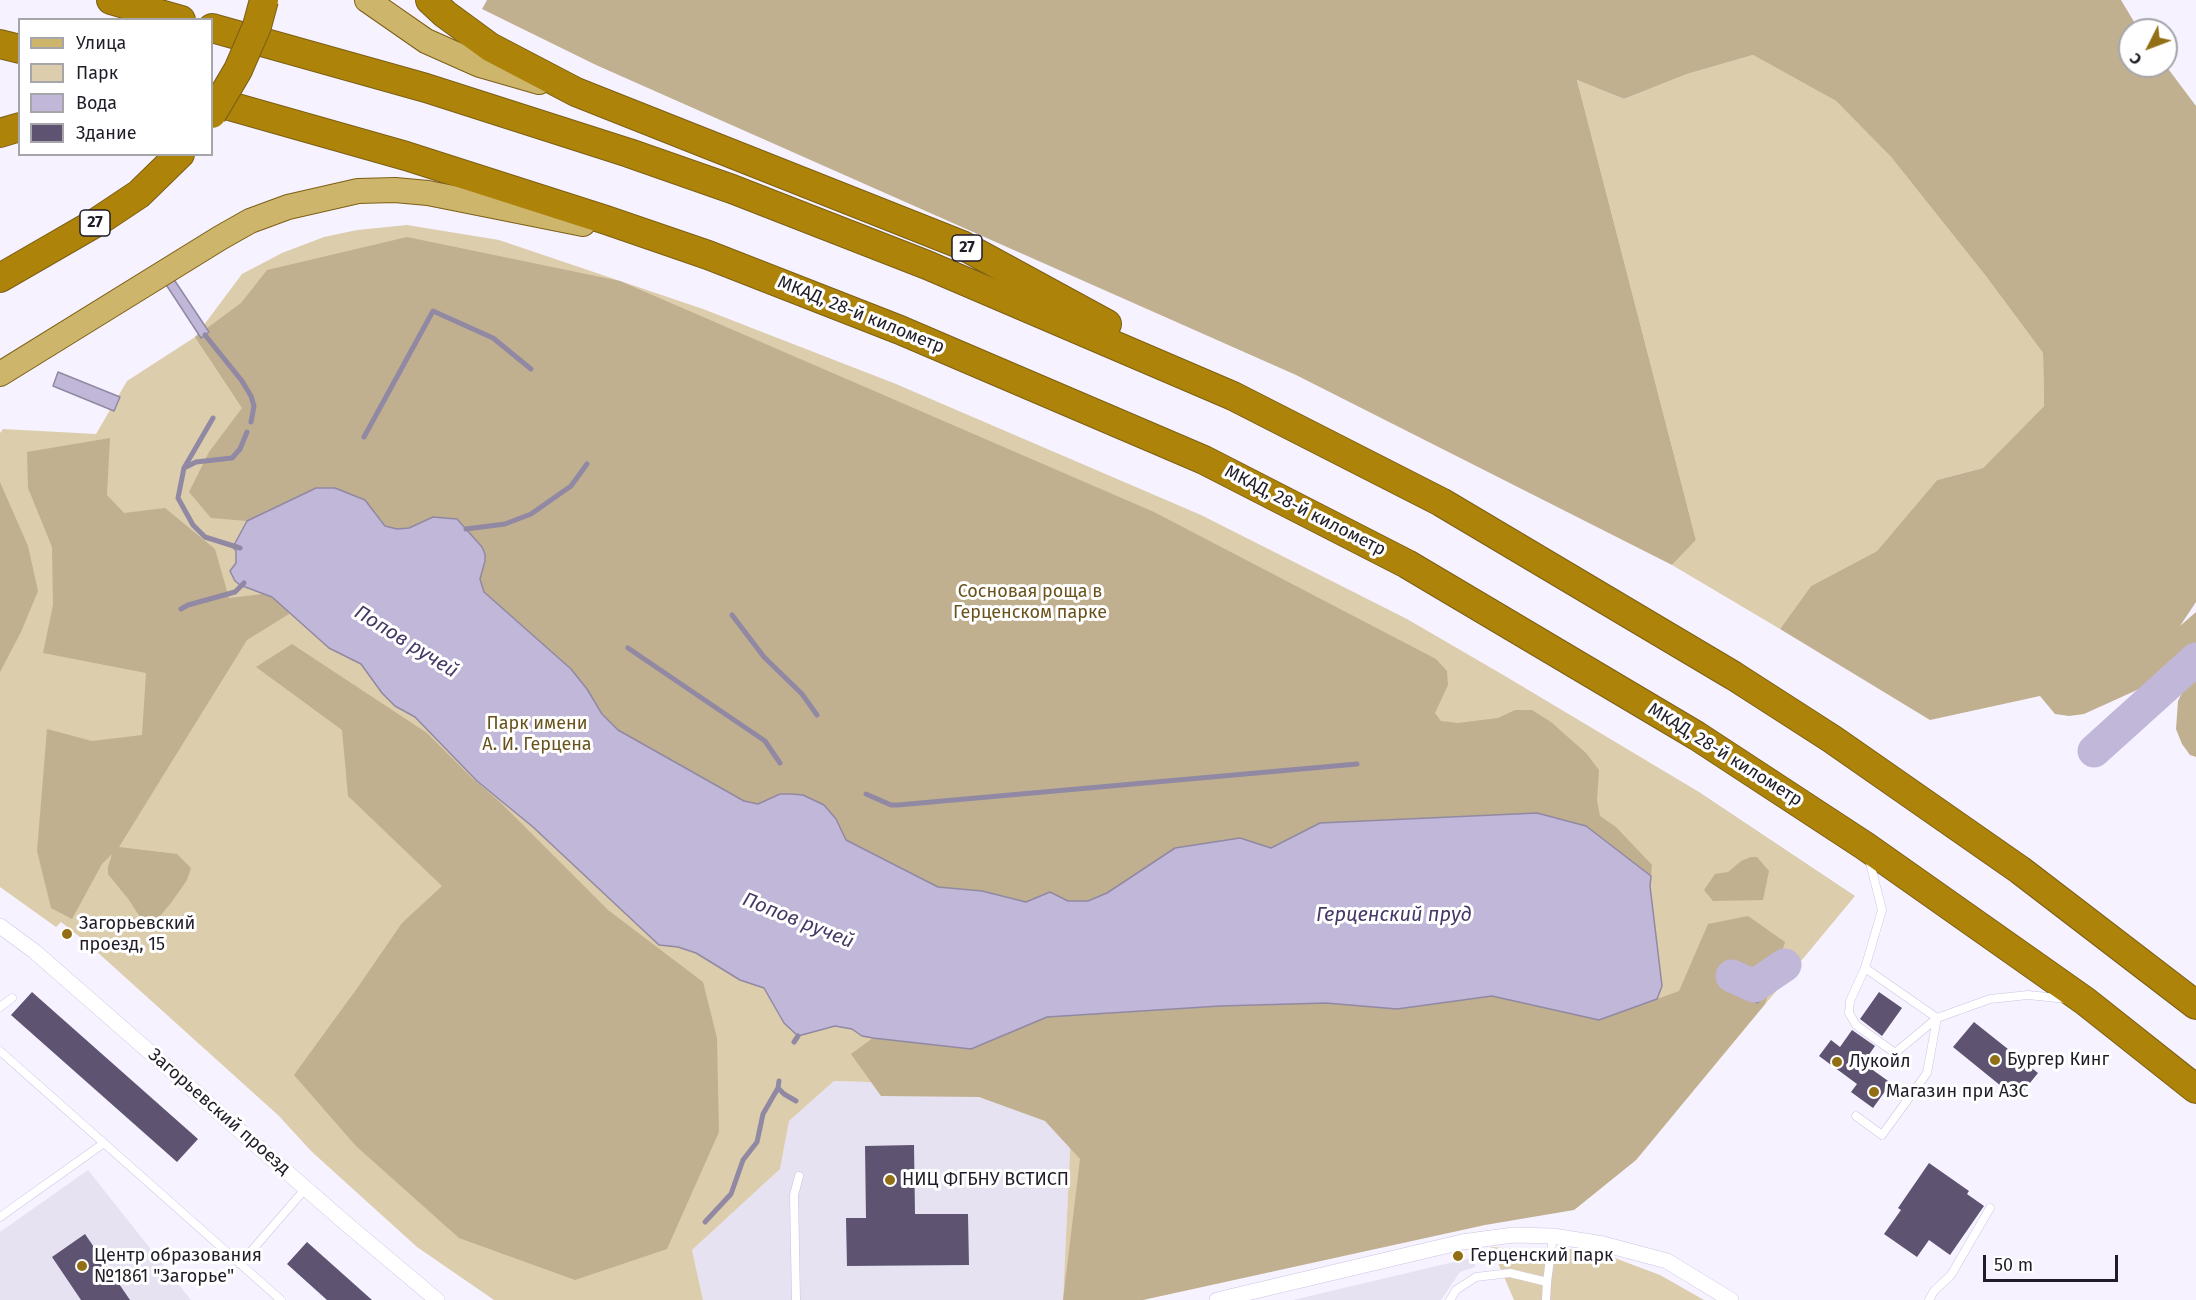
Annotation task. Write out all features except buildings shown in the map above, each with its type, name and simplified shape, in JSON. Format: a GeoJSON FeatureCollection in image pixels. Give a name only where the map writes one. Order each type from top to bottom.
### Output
{"type":"FeatureCollection","features":[{"type":"Feature","properties":{"kind":"highway"},"geometry":{"type":"LineString","coordinates":[[111,0],[174,18]]}},
{"type":"Feature","properties":{"kind":"highway"},"geometry":{"type":"LineString","coordinates":[[213,112],[238,70],[257,26],[264,0]]}},
{"type":"Feature","properties":{"kind":"highway","name":"27"},"geometry":{"type":"LineString","coordinates":[[430,0],[490,47],[576,92],[962,245],[1337,448]]}},
{"type":"Feature","properties":{"kind":"highway"},"geometry":{"type":"LineString","coordinates":[[213,28],[426,88],[629,153],[835,228],[1233,396],[1441,502],[1734,676],[1832,739],[2020,870],[2196,1005]]}},
{"type":"Feature","properties":{"kind":"highway"},"geometry":{"type":"LineString","coordinates":[[0,44],[18,48]]}},
{"type":"Feature","properties":{"kind":"highway","name":"МКАД, 28-й километр"},"geometry":{"type":"LineString","coordinates":[[213,101],[506,187],[708,255],[820,297],[1204,460],[1407,564],[1697,735],[1865,846],[2085,1001],[2196,1089]]}},
{"type":"Feature","properties":{"kind":"highway"},"geometry":{"type":"LineString","coordinates":[[213,119],[406,156]]}},
{"type":"Feature","properties":{"kind":"highway"},"geometry":{"type":"LineString","coordinates":[[0,134],[18,128]]}},
{"type":"Feature","properties":{"kind":"highway","name":"27"},"geometry":{"type":"LineString","coordinates":[[0,278],[97,222],[130,200],[178,156]]}},
{"type":"Feature","properties":{"kind":"main road"},"geometry":{"type":"LineString","coordinates":[[367,0],[426,41],[480,65],[576,92]]}},
{"type":"Feature","properties":{"kind":"main road"},"geometry":{"type":"LineString","coordinates":[[0,374],[250,221],[288,207],[358,191],[395,190],[428,193],[581,224],[708,255]]}},
{"type":"Feature","properties":{"kind":"street","name":"Загорьевский проезд"},"geometry":{"type":"LineString","coordinates":[[0,926],[38,954],[437,1300]]}},
{"type":"Feature","properties":{"kind":"street"},"geometry":{"type":"LineString","coordinates":[[1217,1300],[1462,1242],[1513,1235],[1553,1236],[1603,1244],[1667,1262],[1731,1300]]}},
{"type":"Feature","properties":{"kind":"lane"},"geometry":{"type":"LineString","coordinates":[[1865,846],[1881,910],[1865,968],[1850,1001],[1849,1013],[1856,1025],[1895,1053],[1937,1018],[1990,999],[2028,995],[2085,1001]]}},
{"type":"Feature","properties":{"kind":"lane"},"geometry":{"type":"LineString","coordinates":[[1865,968],[1937,1018]]}},
{"type":"Feature","properties":{"kind":"lane"},"geometry":{"type":"LineString","coordinates":[[0,1007],[12,998]]}},
{"type":"Feature","properties":{"kind":"lane"},"geometry":{"type":"LineString","coordinates":[[1856,1116],[1881,1135],[1927,1073],[1937,1018]]}},
{"type":"Feature","properties":{"kind":"lane"},"geometry":{"type":"LineString","coordinates":[[0,1051],[281,1300]]}},
{"type":"Feature","properties":{"kind":"lane"},"geometry":{"type":"LineString","coordinates":[[0,1217],[104,1143]]}},
{"type":"Feature","properties":{"kind":"lane"},"geometry":{"type":"LineString","coordinates":[[796,1300],[794,1195],[799,1176]]}},
{"type":"Feature","properties":{"kind":"lane"},"geometry":{"type":"LineString","coordinates":[[240,1264],[306,1188]]}},
{"type":"Feature","properties":{"kind":"lane"},"geometry":{"type":"LineString","coordinates":[[1929,1300],[1951,1275],[1990,1209]]}},
{"type":"Feature","properties":{"kind":"lane"},"geometry":{"type":"LineString","coordinates":[[1546,1300],[1553,1236]]}},
{"type":"Feature","properties":{"kind":"lane"},"geometry":{"type":"LineString","coordinates":[[1450,1300],[1456,1290],[1476,1277],[1510,1273],[1547,1282]]}},
{"type":"Feature","properties":{"kind":"shaded area"},"geometry":{"type":"Polygon","coordinates":[[[834,1081],[1073,1088],[1063,1300],[703,1300],[692,1250],[780,1169],[789,1121],[834,1081]]]}},
{"type":"Feature","properties":{"kind":"shaded area","name":"Центр образования №1861 \"Загорье\""},"geometry":{"type":"Polygon","coordinates":[[[88,1170],[191,1300],[0,1300],[0,1232],[88,1170]]]}},
{"type":"Feature","properties":{"kind":"shaded area"},"geometry":{"type":"Polygon","coordinates":[[[1475,1257],[1475,1267],[1460,1272],[1441,1300],[1293,1300],[1475,1257]]]}},
{"type":"Feature","properties":{"kind":"green space"},"geometry":{"type":"Polygon","coordinates":[[[487,0],[2121,0],[2132,18],[2118,18],[2118,78],[2175,78],[2196,106],[2196,602],[2180,626],[2196,612],[2196,647],[2171,670],[2148,685],[2084,714],[2069,716],[2055,714],[2040,696],[1930,720],[1780,629],[1811,586],[1877,551],[1937,480],[1983,468],[2044,406],[2043,353],[1985,275],[1891,157],[1836,101],[1753,55],[1687,74],[1624,99],[1577,80],[1696,540],[1672,565],[1296,375],[596,65],[482,9],[487,0]]]}},
{"type":"Feature","properties":{"kind":"green space"},"geometry":{"type":"Polygon","coordinates":[[[1753,55],[1836,101],[1891,157],[1985,275],[2043,353],[2044,406],[1983,468],[1937,480],[1877,551],[1811,586],[1780,629],[1672,565],[1696,540],[1577,80],[1624,99],[1687,74],[1753,55]]]}},
{"type":"Feature","properties":{"kind":"green space","name":"Парк имени А. И. Герцена"},"geometry":{"type":"Polygon","coordinates":[[[407,225],[499,240],[703,309],[896,384],[1201,515],[1407,619],[1505,676],[1699,792],[1855,896],[1636,1160],[1574,1210],[1542,1203],[1063,1300],[1073,1088],[834,1081],[789,1121],[780,1169],[692,1250],[703,1300],[494,1300],[417,1247],[311,1151],[279,1116],[85,941],[61,922],[56,927],[0,887],[0,433],[3,429],[96,434],[127,381],[195,337],[242,274],[282,253],[324,237],[357,230],[407,225]]]}},
{"type":"Feature","properties":{"kind":"green space","name":"Сосновая роща в Герценском парке"},"geometry":{"type":"Polygon","coordinates":[[[407,237],[620,281],[1154,512],[1436,659],[1447,671],[1448,685],[1435,713],[1441,721],[1458,723],[1498,718],[1515,710],[1532,710],[1551,722],[1586,753],[1599,770],[1597,800],[1600,816],[1616,827],[1652,865],[1651,876],[1586,826],[1537,813],[1320,823],[1271,848],[1240,838],[1088,901],[1068,901],[1050,892],[1026,902],[982,891],[938,887],[846,840],[836,819],[824,805],[803,795],[780,794],[758,804],[744,801],[618,730],[608,722],[571,669],[484,592],[480,579],[485,561],[433,517],[409,528],[397,529],[386,526],[365,500],[317,488],[247,521],[211,518],[189,492],[209,452],[242,408],[195,337],[241,303],[267,270],[407,237]]]}},
{"type":"Feature","properties":{"kind":"green space"},"geometry":{"type":"Polygon","coordinates":[[[110,438],[107,495],[124,513],[165,508],[215,549],[229,598],[279,592],[289,614],[247,640],[119,847],[177,854],[191,868],[187,880],[154,923],[142,920],[108,874],[112,854],[102,864],[72,919],[51,908],[37,851],[47,729],[92,741],[142,735],[146,673],[43,653],[53,605],[52,547],[28,488],[27,452],[110,438]]]}},
{"type":"Feature","properties":{"kind":"green space"},"geometry":{"type":"Polygon","coordinates":[[[0,482],[28,546],[38,591],[21,632],[0,672],[0,482]]]}},
{"type":"Feature","properties":{"kind":"green space"},"geometry":{"type":"Polygon","coordinates":[[[292,644],[427,733],[608,910],[703,982],[717,1038],[719,1132],[667,1249],[575,1280],[459,1238],[356,1146],[294,1075],[402,923],[442,886],[348,796],[342,730],[256,667],[292,644]]]}},
{"type":"Feature","properties":{"kind":"green space"},"geometry":{"type":"Polygon","coordinates":[[[2196,670],[2196,757],[2190,755],[2182,744],[2176,729],[2178,701],[2191,675],[2196,670]]]}},
{"type":"Feature","properties":{"kind":"green space"},"geometry":{"type":"Polygon","coordinates":[[[1757,857],[1769,871],[1763,900],[1713,901],[1704,890],[1715,874],[1728,872],[1741,861],[1757,857]]]}},
{"type":"Feature","properties":{"kind":"green space"},"geometry":{"type":"Polygon","coordinates":[[[1748,916],[1785,942],[1765,1004],[1636,1160],[1574,1210],[1485,1225],[1143,1300],[1063,1300],[1080,1159],[1045,1121],[979,1097],[881,1096],[851,1054],[873,1038],[971,1049],[1047,1017],[1220,1006],[1326,1003],[1397,1009],[1492,996],[1599,1020],[1679,991],[1708,924],[1748,916]]]}},
{"type":"Feature","properties":{"kind":"green space"},"geometry":{"type":"Polygon","coordinates":[[[1491,1247],[1527,1250],[1589,1250],[1660,1275],[1704,1300],[1514,1300],[1491,1247]]]}},
{"type":"Feature","properties":{"kind":"water"},"geometry":{"type":"Polygon","coordinates":[[[173,278],[209,332],[201,338],[165,283],[173,278]]]}},
{"type":"Feature","properties":{"kind":"water"},"geometry":{"type":"Polygon","coordinates":[[[58,372],[120,397],[114,411],[53,386],[58,372]]]}},
{"type":"Feature","properties":{"kind":"water","name":"Герценский пруд"},"geometry":{"type":"Polygon","coordinates":[[[316,488],[335,488],[365,500],[385,526],[397,529],[409,528],[433,517],[457,519],[482,547],[485,554],[480,579],[484,592],[571,669],[587,689],[602,714],[618,730],[744,801],[758,804],[780,794],[791,794],[803,795],[824,805],[836,819],[846,840],[938,887],[982,891],[1026,902],[1050,892],[1068,901],[1088,901],[1107,893],[1175,848],[1240,838],[1271,848],[1320,823],[1537,813],[1586,826],[1651,876],[1650,886],[1662,986],[1657,999],[1599,1020],[1492,996],[1397,1009],[1326,1003],[1220,1006],[1047,1017],[971,1049],[873,1038],[862,1036],[852,1029],[835,1026],[798,1036],[784,1023],[764,988],[740,980],[696,953],[678,947],[659,945],[533,827],[477,781],[415,717],[395,706],[382,693],[361,664],[329,648],[272,597],[235,581],[230,571],[236,563],[236,551],[233,547],[247,521],[316,488]]]}},
{"type":"Feature","properties":{"kind":"waterway"},"geometry":{"type":"LineString","coordinates":[[364,437],[433,311],[493,338],[531,369]]}},
{"type":"Feature","properties":{"kind":"waterway"},"geometry":{"type":"LineString","coordinates":[[205,335],[242,381],[251,396],[254,406],[251,422]]}},
{"type":"Feature","properties":{"kind":"waterway","name":"Попов ручей"},"geometry":{"type":"LineString","coordinates":[[213,418],[184,468],[178,498],[193,525],[205,537],[240,548]]}},
{"type":"Feature","properties":{"kind":"waterway"},"geometry":{"type":"LineString","coordinates":[[184,468],[196,462],[232,458],[240,449],[247,432]]}},
{"type":"Feature","properties":{"kind":"waterway"},"geometry":{"type":"LineString","coordinates":[[466,529],[505,524],[531,514],[571,486],[587,464]]}},
{"type":"Feature","properties":{"kind":"waterway"},"geometry":{"type":"LineString","coordinates":[[181,609],[235,592],[244,583]]}},
{"type":"Feature","properties":{"kind":"waterway"},"geometry":{"type":"LineString","coordinates":[[732,615],[764,657],[802,694],[817,715]]}},
{"type":"Feature","properties":{"kind":"waterway"},"geometry":{"type":"LineString","coordinates":[[628,648],[765,741],[780,763]]}},
{"type":"Feature","properties":{"kind":"waterway"},"geometry":{"type":"LineString","coordinates":[[2094,751],[2196,659]]}},
{"type":"Feature","properties":{"kind":"waterway"},"geometry":{"type":"LineString","coordinates":[[866,794],[891,805],[898,805],[1357,764]]}},
{"type":"Feature","properties":{"kind":"waterway"},"geometry":{"type":"LineString","coordinates":[[1732,976],[1754,986],[1785,965]]}},
{"type":"Feature","properties":{"kind":"waterway"},"geometry":{"type":"LineString","coordinates":[[1754,986],[1757,1001]]}},
{"type":"Feature","properties":{"kind":"waterway"},"geometry":{"type":"LineString","coordinates":[[794,1042],[798,1036]]}},
{"type":"Feature","properties":{"kind":"waterway"},"geometry":{"type":"LineString","coordinates":[[779,1081],[778,1088],[796,1101]]}},
{"type":"Feature","properties":{"kind":"waterway"},"geometry":{"type":"LineString","coordinates":[[705,1222],[731,1194],[743,1160],[757,1142],[763,1114],[778,1088]]}},
{"type":"Feature","properties":{"kind":"place","name":"Загорьевский проезд, 15"},"geometry":{"type":"Point","coordinates":[67,934]}},
{"type":"Feature","properties":{"kind":"place","name":"Бургер Кинг"},"geometry":{"type":"Point","coordinates":[1995,1060]}},
{"type":"Feature","properties":{"kind":"place","name":"Лукойл"},"geometry":{"type":"Point","coordinates":[1837,1062]}},
{"type":"Feature","properties":{"kind":"place","name":"Магазин при АЗС"},"geometry":{"type":"Point","coordinates":[1874,1092]}},
{"type":"Feature","properties":{"kind":"place","name":"НИЦ ФГБНУ ВСТИСП"},"geometry":{"type":"Point","coordinates":[890,1180]}},
{"type":"Feature","properties":{"kind":"place","name":"Герценский парк"},"geometry":{"type":"Point","coordinates":[1458,1256]}},
{"type":"Feature","properties":{"kind":"place","name":"Центр образования №1861 \"Загорье\""},"geometry":{"type":"Point","coordinates":[82,1266]}}]}
